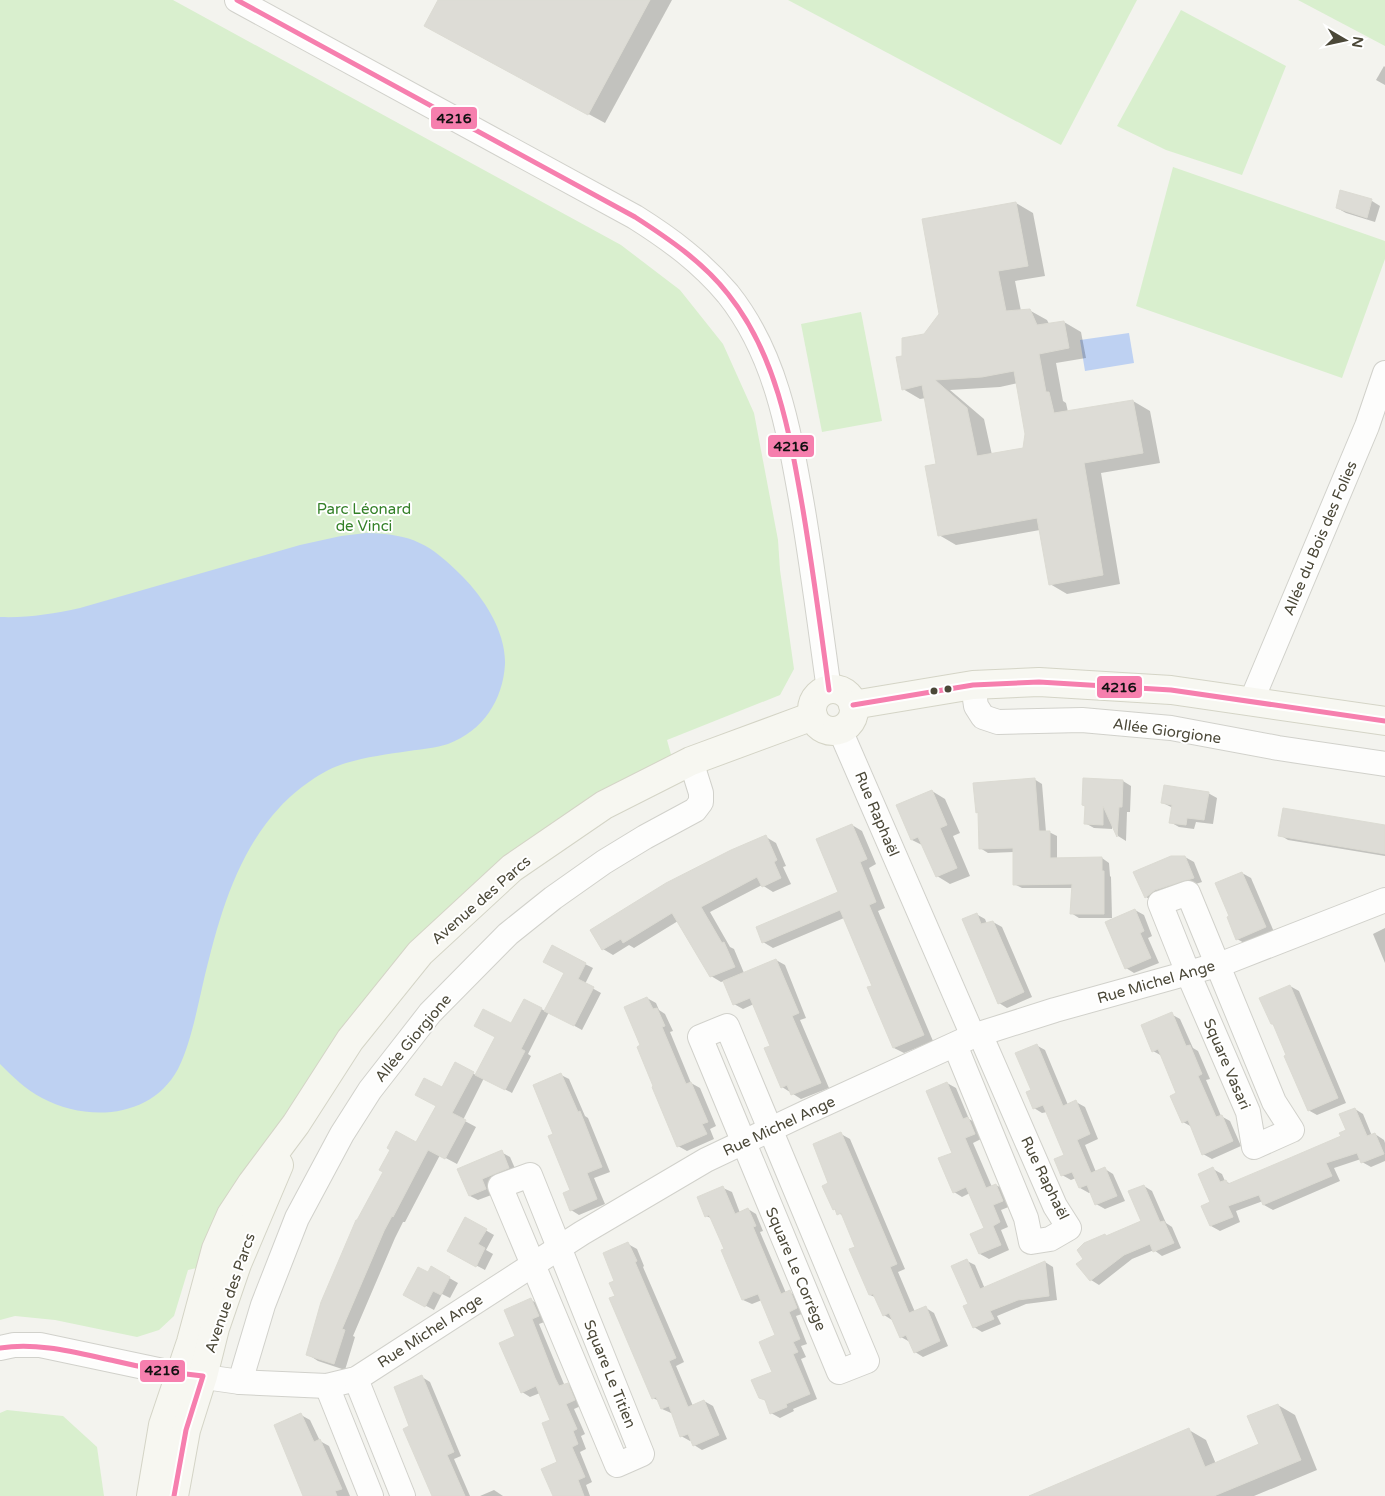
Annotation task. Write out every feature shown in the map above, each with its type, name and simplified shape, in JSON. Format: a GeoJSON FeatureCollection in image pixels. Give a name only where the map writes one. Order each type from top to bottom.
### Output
{"type":"FeatureCollection","features":[{"type":"Feature","properties":{"kind":"street"},"geometry":{"type":"LineString","coordinates":[[237,0],[635,217],[673,241],[702,266],[728,295],[750,328],[763,353],[782,404],[792,446],[811,556],[829,690]]}},
{"type":"Feature","properties":{"kind":"street","name":"Allée du Bois des Folies"},"geometry":{"type":"LineString","coordinates":[[1251,702],[1367,426],[1385,373]]}},
{"type":"Feature","properties":{"kind":"street"},"geometry":{"type":"LineString","coordinates":[[853,705],[973,685],[1049,682],[1170,690],[1385,721]]}},
{"type":"Feature","properties":{"kind":"street","name":"Allée Giorgione"},"geometry":{"type":"LineString","coordinates":[[973,685],[976,706],[983,717],[998,722],[1082,720],[1171,728],[1278,748],[1385,764]]}},
{"type":"Feature","properties":{"kind":"street"},"geometry":{"type":"LineString","coordinates":[[829,690],[843,692],[850,698],[853,705],[852,718],[847,726],[840,730],[830,731],[823,729],[813,716],[812,708],[814,701],[818,696],[829,690]]}},
{"type":"Feature","properties":{"kind":"street","name":"Avenue des Parcs"},"geometry":{"type":"LineString","coordinates":[[174,1496],[186,1430],[192,1342],[216,1249],[231,1215],[252,1183],[296,1124],[350,1040],[420,953],[512,868],[604,805],[691,761],[813,716]]}},
{"type":"Feature","properties":{"kind":"street","name":"Rue Raphaël"},"geometry":{"type":"LineString","coordinates":[[840,730],[969,1038],[1055,1206],[1070,1228],[1050,1239],[1031,1242],[1026,1218],[969,1038]]}},
{"type":"Feature","properties":{"kind":"street","name":"Allée Giorgione"},"geometry":{"type":"LineString","coordinates":[[240,1382],[263,1306],[297,1218],[342,1134],[370,1090],[430,1012],[508,934],[553,898],[604,862],[695,810],[701,802],[701,793],[691,761]]}},
{"type":"Feature","properties":{"kind":"street","name":"Square Vasari"},"geometry":{"type":"LineString","coordinates":[[1188,893],[1218,964],[1274,1102],[1292,1130],[1254,1147],[1248,1112],[1160,903],[1188,893]]}},
{"type":"Feature","properties":{"kind":"street","name":"Rue Michel Ange"},"geometry":{"type":"LineString","coordinates":[[0,1348],[14,1345],[40,1345],[191,1375],[240,1382],[327,1386],[356,1379],[582,1233],[697,1165],[743,1142],[969,1038],[1055,1010],[1218,964],[1385,900]]}},
{"type":"Feature","properties":{"kind":"street","name":"Square Le Corrège"},"geometry":{"type":"LineString","coordinates":[[727,1026],[770,1130],[867,1361],[839,1372],[700,1037],[727,1026]]}},
{"type":"Feature","properties":{"kind":"street","name":"Square Le Titien"},"geometry":{"type":"LineString","coordinates":[[530,1175],[642,1454],[617,1465],[532,1265],[500,1186],[530,1175]]}},
{"type":"Feature","properties":{"kind":"street","name":"Avenue des Parcs"},"geometry":{"type":"LineString","coordinates":[[151,1496],[164,1425],[191,1375]]}},
{"type":"Feature","properties":{"kind":"street"},"geometry":{"type":"LineString","coordinates":[[356,1379],[403,1496]]}},
{"type":"Feature","properties":{"kind":"street"},"geometry":{"type":"LineString","coordinates":[[327,1386],[371,1496]]}},
{"type":"Feature","properties":{"kind":"green space","name":"Parc Léonard de Vinci"},"geometry":{"type":"Polygon","coordinates":[[[0,0],[173,0],[621,245],[680,290],[723,344],[754,413],[778,540],[780,570],[794,669],[780,695],[667,740],[672,758],[475,889],[201,1267],[188,1270],[174,1316],[159,1330],[137,1337],[55,1320],[15,1316],[0,1320],[0,0]]]}},
{"type":"Feature","properties":{"kind":"green space"},"geometry":{"type":"Polygon","coordinates":[[[788,0],[1137,0],[1061,145],[788,0]]]}},
{"type":"Feature","properties":{"kind":"green space"},"geometry":{"type":"Polygon","coordinates":[[[1298,0],[1385,0],[1385,46],[1298,0]]]}},
{"type":"Feature","properties":{"kind":"green space"},"geometry":{"type":"Polygon","coordinates":[[[1181,10],[1286,66],[1242,175],[1166,150],[1117,126],[1181,10]]]}},
{"type":"Feature","properties":{"kind":"green space"},"geometry":{"type":"Polygon","coordinates":[[[1173,167],[1385,241],[1385,259],[1342,378],[1136,306],[1173,167]]]}},
{"type":"Feature","properties":{"kind":"green space"},"geometry":{"type":"Polygon","coordinates":[[[861,312],[882,421],[822,432],[801,324],[861,312]]]}},
{"type":"Feature","properties":{"kind":"green space"},"geometry":{"type":"Polygon","coordinates":[[[7,1410],[63,1416],[97,1447],[104,1496],[0,1496],[0,1413],[7,1410]]]}},
{"type":"Feature","properties":{"kind":"water"},"geometry":{"type":"Polygon","coordinates":[[[1129,333],[1134,363],[1085,371],[1080,340],[1129,333]]]}},
{"type":"Feature","properties":{"kind":"water"},"geometry":{"type":"Polygon","coordinates":[[[366,533],[409,539],[430,549],[451,565],[486,605],[502,640],[505,664],[500,690],[489,713],[471,731],[448,744],[369,757],[328,770],[310,781],[280,807],[264,826],[251,847],[229,892],[214,940],[186,1050],[178,1069],[166,1086],[152,1098],[135,1106],[117,1111],[98,1113],[78,1111],[42,1098],[20,1083],[0,1064],[0,617],[40,615],[80,608],[300,545],[341,536],[366,533]]]}},
{"type":"Feature","properties":{"kind":"building"},"geometry":{"type":"Polygon","coordinates":[[[438,0],[650,0],[588,115],[424,26],[438,0]]]}},
{"type":"Feature","properties":{"kind":"building"},"geometry":{"type":"Polygon","coordinates":[[[1340,190],[1372,199],[1367,218],[1336,208],[1340,190]]]}},
{"type":"Feature","properties":{"kind":"building"},"geometry":{"type":"Polygon","coordinates":[[[1016,202],[1028,266],[998,271],[1006,311],[1030,309],[1037,325],[1064,321],[1069,348],[1039,354],[1046,392],[1049,392],[1054,413],[1133,400],[1143,453],[1084,463],[1103,575],[1049,585],[1037,518],[938,536],[925,466],[936,464],[922,385],[902,390],[896,357],[902,356],[902,338],[924,334],[939,314],[922,219],[1016,202]],[[1014,371],[982,377],[935,380],[967,408],[977,456],[1023,448],[1025,434],[1014,371]]]}},
{"type":"Feature","properties":{"kind":"building"},"geometry":{"type":"Polygon","coordinates":[[[1035,778],[1039,831],[1050,831],[1050,858],[1102,857],[1102,871],[1104,871],[1104,914],[1070,914],[1072,884],[1013,885],[1013,848],[979,849],[978,812],[976,813],[973,783],[1035,778]]]}},
{"type":"Feature","properties":{"kind":"building"},"geometry":{"type":"Polygon","coordinates":[[[1083,778],[1123,780],[1122,807],[1119,807],[1117,837],[1103,806],[1103,825],[1084,824],[1085,806],[1082,805],[1083,778]]]}},
{"type":"Feature","properties":{"kind":"building"},"geometry":{"type":"Polygon","coordinates":[[[1164,785],[1209,792],[1204,820],[1187,818],[1186,825],[1169,823],[1172,805],[1161,803],[1164,785]]]}},
{"type":"Feature","properties":{"kind":"building"},"geometry":{"type":"Polygon","coordinates":[[[932,790],[947,825],[940,828],[957,868],[936,877],[918,837],[911,840],[896,805],[932,790]]]}},
{"type":"Feature","properties":{"kind":"building"},"geometry":{"type":"Polygon","coordinates":[[[1283,808],[1385,825],[1385,854],[1278,836],[1283,808]]]}},
{"type":"Feature","properties":{"kind":"building"},"geometry":{"type":"Polygon","coordinates":[[[852,824],[867,859],[860,862],[876,902],[869,905],[924,1035],[893,1048],[867,987],[872,986],[840,910],[762,943],[756,927],[838,892],[816,839],[852,824]]]}},
{"type":"Feature","properties":{"kind":"building"},"geometry":{"type":"Polygon","coordinates":[[[766,835],[777,860],[774,862],[781,878],[762,887],[757,877],[701,907],[722,943],[724,942],[735,967],[710,977],[672,913],[623,943],[621,939],[602,950],[590,930],[666,883],[731,850],[766,835]]]}},
{"type":"Feature","properties":{"kind":"building"},"geometry":{"type":"Polygon","coordinates":[[[1171,856],[1185,856],[1194,878],[1155,890],[1145,898],[1133,872],[1171,856]]]}},
{"type":"Feature","properties":{"kind":"building"},"geometry":{"type":"Polygon","coordinates":[[[1242,872],[1266,927],[1236,940],[1227,917],[1229,916],[1215,883],[1242,872]]]}},
{"type":"Feature","properties":{"kind":"building"},"geometry":{"type":"Polygon","coordinates":[[[1135,909],[1144,931],[1140,933],[1151,958],[1125,969],[1105,922],[1135,909]]]}},
{"type":"Feature","properties":{"kind":"building"},"geometry":{"type":"Polygon","coordinates":[[[977,913],[981,924],[993,921],[1024,992],[998,1004],[962,919],[977,913]]]}},
{"type":"Feature","properties":{"kind":"building"},"geometry":{"type":"Polygon","coordinates":[[[552,945],[586,963],[578,979],[594,987],[574,1026],[544,1011],[564,973],[543,962],[552,945]]]}},
{"type":"Feature","properties":{"kind":"building"},"geometry":{"type":"Polygon","coordinates":[[[776,959],[799,1013],[792,1016],[821,1083],[791,1095],[787,1085],[781,1088],[764,1048],[770,1046],[750,998],[733,1005],[723,981],[776,959]]]}},
{"type":"Feature","properties":{"kind":"building"},"geometry":{"type":"Polygon","coordinates":[[[1290,985],[1338,1098],[1308,1111],[1284,1056],[1286,1055],[1273,1024],[1271,1024],[1259,998],[1290,985]]]}},
{"type":"Feature","properties":{"kind":"building"},"geometry":{"type":"Polygon","coordinates":[[[647,997],[653,1009],[657,1008],[665,1026],[662,1027],[686,1084],[691,1082],[708,1122],[702,1124],[707,1134],[677,1147],[652,1087],[637,1047],[640,1045],[624,1007],[647,997]]]}},
{"type":"Feature","properties":{"kind":"building"},"geometry":{"type":"Polygon","coordinates":[[[524,999],[542,1008],[521,1049],[525,1051],[505,1090],[475,1075],[495,1037],[474,1026],[483,1009],[511,1023],[524,999]]]}},
{"type":"Feature","properties":{"kind":"building"},"geometry":{"type":"Polygon","coordinates":[[[1172,1012],[1186,1046],[1190,1045],[1202,1074],[1198,1076],[1216,1117],[1222,1115],[1233,1141],[1202,1155],[1188,1120],[1182,1123],[1170,1096],[1176,1093],[1158,1049],[1152,1052],[1141,1025],[1172,1012]]]}},
{"type":"Feature","properties":{"kind":"building"},"geometry":{"type":"Polygon","coordinates":[[[1037,1044],[1063,1106],[1076,1100],[1090,1134],[1077,1140],[1091,1173],[1105,1167],[1117,1196],[1095,1205],[1087,1185],[1079,1188],[1072,1172],[1061,1176],[1054,1159],[1064,1155],[1043,1105],[1033,1109],[1026,1092],[1031,1090],[1015,1053],[1037,1044]]]}},
{"type":"Feature","properties":{"kind":"building"},"geometry":{"type":"Polygon","coordinates":[[[455,1062],[474,1072],[452,1113],[466,1120],[445,1159],[428,1150],[392,1216],[342,1329],[345,1330],[334,1364],[306,1355],[321,1302],[356,1220],[383,1172],[379,1170],[390,1150],[387,1148],[396,1131],[416,1142],[436,1106],[415,1095],[424,1078],[442,1087],[455,1062]]]}},
{"type":"Feature","properties":{"kind":"building"},"geometry":{"type":"Polygon","coordinates":[[[561,1073],[578,1112],[580,1111],[602,1167],[587,1173],[597,1199],[570,1211],[563,1193],[570,1190],[548,1136],[553,1134],[533,1085],[561,1073]]]}},
{"type":"Feature","properties":{"kind":"building"},"geometry":{"type":"Polygon","coordinates":[[[947,1082],[963,1119],[968,1117],[975,1134],[965,1138],[986,1188],[996,1184],[1003,1201],[993,1205],[1000,1222],[993,1226],[1001,1245],[979,1254],[970,1234],[984,1228],[966,1187],[953,1193],[938,1158],[952,1153],[926,1091],[947,1082]]]}},
{"type":"Feature","properties":{"kind":"building"},"geometry":{"type":"Polygon","coordinates":[[[1355,1108],[1367,1136],[1375,1133],[1384,1154],[1361,1163],[1357,1153],[1326,1163],[1332,1176],[1263,1205],[1259,1195],[1228,1206],[1233,1217],[1210,1226],[1201,1206],[1210,1202],[1198,1174],[1213,1167],[1220,1182],[1226,1180],[1228,1184],[1341,1136],[1339,1133],[1346,1130],[1339,1114],[1355,1108]]]}},
{"type":"Feature","properties":{"kind":"building"},"geometry":{"type":"Polygon","coordinates":[[[841,1132],[897,1264],[890,1267],[909,1313],[926,1306],[940,1341],[914,1353],[906,1335],[900,1338],[889,1313],[883,1316],[873,1294],[869,1295],[849,1249],[855,1247],[841,1213],[837,1215],[835,1209],[833,1210],[822,1186],[828,1183],[813,1144],[841,1132]]]}},
{"type":"Feature","properties":{"kind":"building"},"geometry":{"type":"Polygon","coordinates":[[[502,1150],[509,1168],[482,1179],[486,1189],[469,1196],[457,1169],[502,1150]]]}},
{"type":"Feature","properties":{"kind":"building"},"geometry":{"type":"Polygon","coordinates":[[[1144,1185],[1160,1222],[1164,1221],[1174,1243],[1153,1252],[1150,1244],[1124,1255],[1090,1281],[1076,1264],[1083,1259],[1077,1250],[1084,1243],[1141,1221],[1128,1191],[1144,1185]]]}},
{"type":"Feature","properties":{"kind":"building"},"geometry":{"type":"Polygon","coordinates":[[[723,1186],[735,1214],[748,1208],[756,1226],[753,1227],[781,1294],[790,1290],[797,1308],[789,1312],[800,1339],[793,1342],[798,1352],[793,1354],[810,1394],[786,1404],[787,1407],[770,1414],[765,1400],[759,1398],[751,1380],[772,1372],[759,1342],[775,1335],[758,1294],[742,1300],[721,1250],[724,1249],[709,1215],[705,1217],[697,1197],[723,1186]]]}},
{"type":"Feature","properties":{"kind":"building"},"geometry":{"type":"Polygon","coordinates":[[[465,1217],[487,1229],[478,1244],[485,1248],[476,1267],[447,1251],[465,1217]]]}},
{"type":"Feature","properties":{"kind":"building"},"geometry":{"type":"Polygon","coordinates":[[[628,1242],[676,1358],[669,1361],[688,1407],[704,1400],[719,1435],[693,1446],[688,1434],[680,1437],[669,1406],[661,1409],[656,1397],[652,1399],[609,1298],[615,1296],[609,1283],[614,1281],[603,1253],[628,1242]]]}},
{"type":"Feature","properties":{"kind":"building"},"geometry":{"type":"Polygon","coordinates":[[[967,1259],[980,1289],[1045,1261],[1049,1296],[1018,1300],[990,1311],[994,1319],[973,1328],[963,1306],[968,1304],[951,1266],[967,1259]]]}},
{"type":"Feature","properties":{"kind":"building"},"geometry":{"type":"Polygon","coordinates":[[[431,1266],[450,1277],[441,1295],[433,1291],[425,1307],[403,1295],[418,1267],[428,1272],[431,1266]]]}},
{"type":"Feature","properties":{"kind":"building"},"geometry":{"type":"Polygon","coordinates":[[[531,1298],[539,1316],[532,1319],[555,1378],[559,1386],[568,1383],[575,1400],[566,1404],[577,1429],[573,1431],[578,1444],[572,1447],[585,1477],[578,1480],[584,1496],[553,1496],[541,1469],[557,1462],[542,1423],[550,1420],[536,1386],[521,1393],[499,1343],[515,1336],[504,1310],[531,1298]]]}},
{"type":"Feature","properties":{"kind":"building"},"geometry":{"type":"Polygon","coordinates":[[[422,1375],[454,1452],[447,1455],[465,1496],[432,1496],[403,1429],[409,1426],[394,1387],[422,1375]]]}},
{"type":"Feature","properties":{"kind":"building"},"geometry":{"type":"Polygon","coordinates":[[[1278,1404],[1301,1460],[1214,1496],[1029,1496],[1189,1428],[1205,1467],[1259,1444],[1247,1416],[1278,1404]]]}},
{"type":"Feature","properties":{"kind":"building"},"geometry":{"type":"Polygon","coordinates":[[[301,1413],[314,1442],[320,1439],[342,1489],[335,1491],[337,1496],[303,1496],[274,1425],[301,1413]]]}},
{"type":"Feature","properties":{"kind":"transit line","name":"4216"},"geometry":{"type":"LineString","coordinates":[[237,0],[635,217],[697,261],[718,282],[745,318],[759,343],[779,397],[793,453],[803,510],[829,690]]}},
{"type":"Feature","properties":{"kind":"transit line","name":"4216"},"geometry":{"type":"LineString","coordinates":[[853,705],[973,685],[1039,682],[1171,690],[1385,721]]}},
{"type":"Feature","properties":{"kind":"transit line","name":"4216"},"geometry":{"type":"LineString","coordinates":[[0,1348],[44,1347],[148,1368],[203,1376],[186,1430],[174,1496]]}}]}
